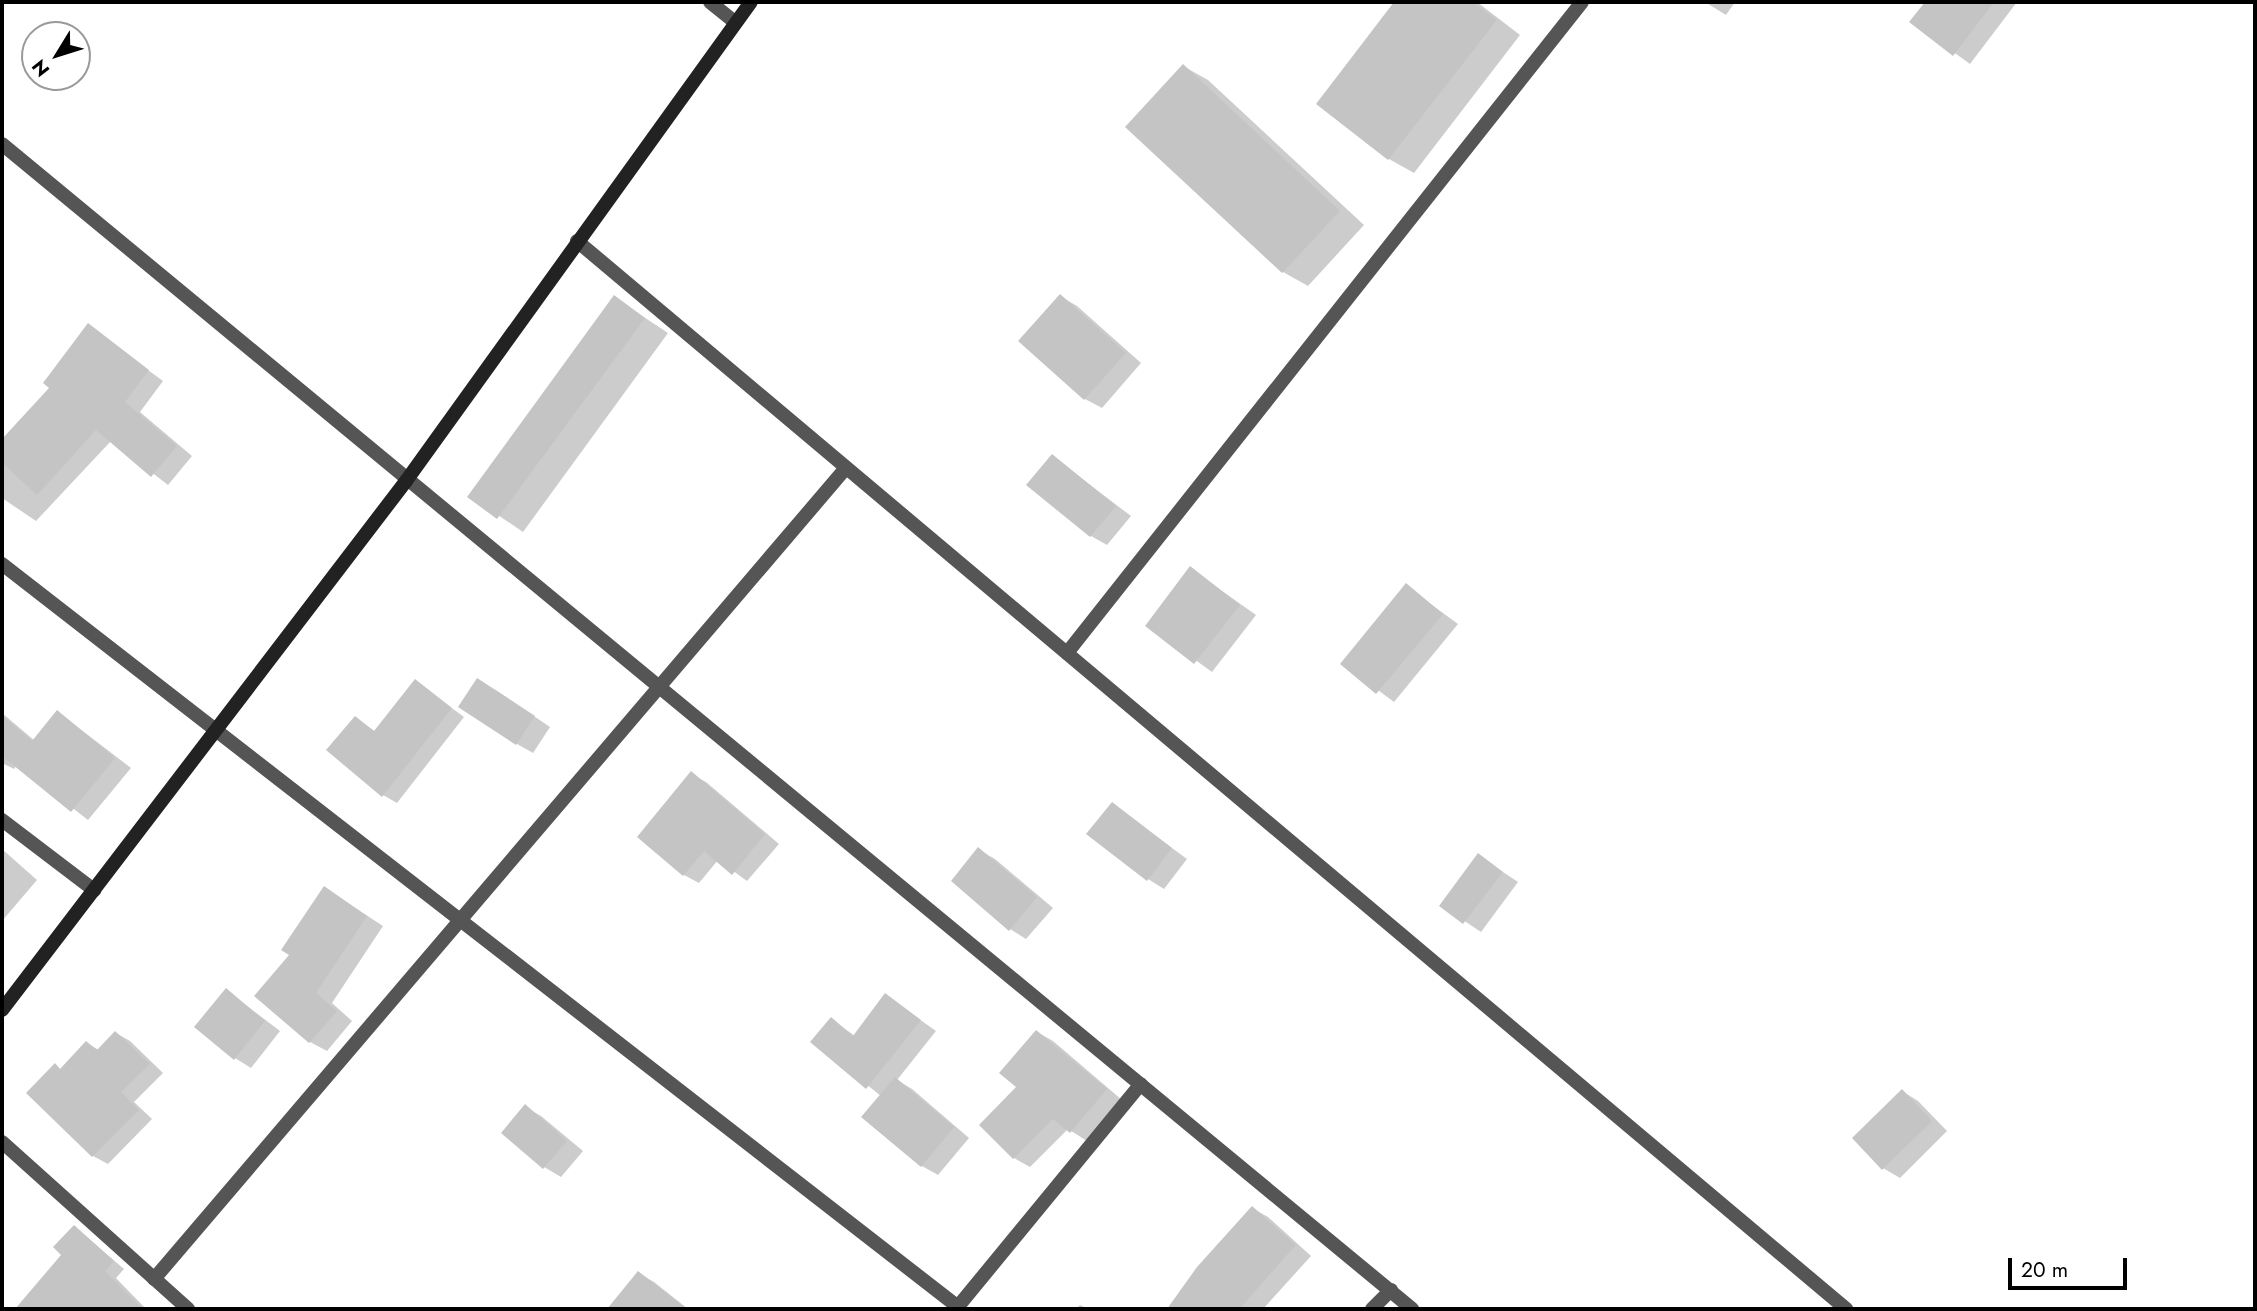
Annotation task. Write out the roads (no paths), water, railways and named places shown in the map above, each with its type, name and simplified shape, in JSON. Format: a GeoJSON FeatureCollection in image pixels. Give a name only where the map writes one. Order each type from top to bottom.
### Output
{"type":"FeatureCollection","features":[{"type":"Feature","properties":{"kind":"main road"},"geometry":{"type":"LineString","coordinates":[[2,1010],[407,481],[751,2]]}},
{"type":"Feature","properties":{"kind":"street"},"geometry":{"type":"LineString","coordinates":[[710,2],[735,22]]}},
{"type":"Feature","properties":{"kind":"street"},"geometry":{"type":"LineString","coordinates":[[1067,653],[1583,2]]}},
{"type":"Feature","properties":{"kind":"street"},"geometry":{"type":"LineString","coordinates":[[2,144],[1412,1309]]}},
{"type":"Feature","properties":{"kind":"street"},"geometry":{"type":"LineString","coordinates":[[577,242],[1846,1309]]}},
{"type":"Feature","properties":{"kind":"street"},"geometry":{"type":"LineString","coordinates":[[154,1279],[846,468]]}},
{"type":"Feature","properties":{"kind":"street"},"geometry":{"type":"LineString","coordinates":[[2,564],[957,1308],[1141,1084]]}},
{"type":"Feature","properties":{"kind":"street"},"geometry":{"type":"LineString","coordinates":[[2,820],[94,890]]}},
{"type":"Feature","properties":{"kind":"street"},"geometry":{"type":"LineString","coordinates":[[2,1142],[188,1309]]}},
{"type":"Feature","properties":{"kind":"street"},"geometry":{"type":"LineString","coordinates":[[1372,1309],[1391,1290]]}}]}
